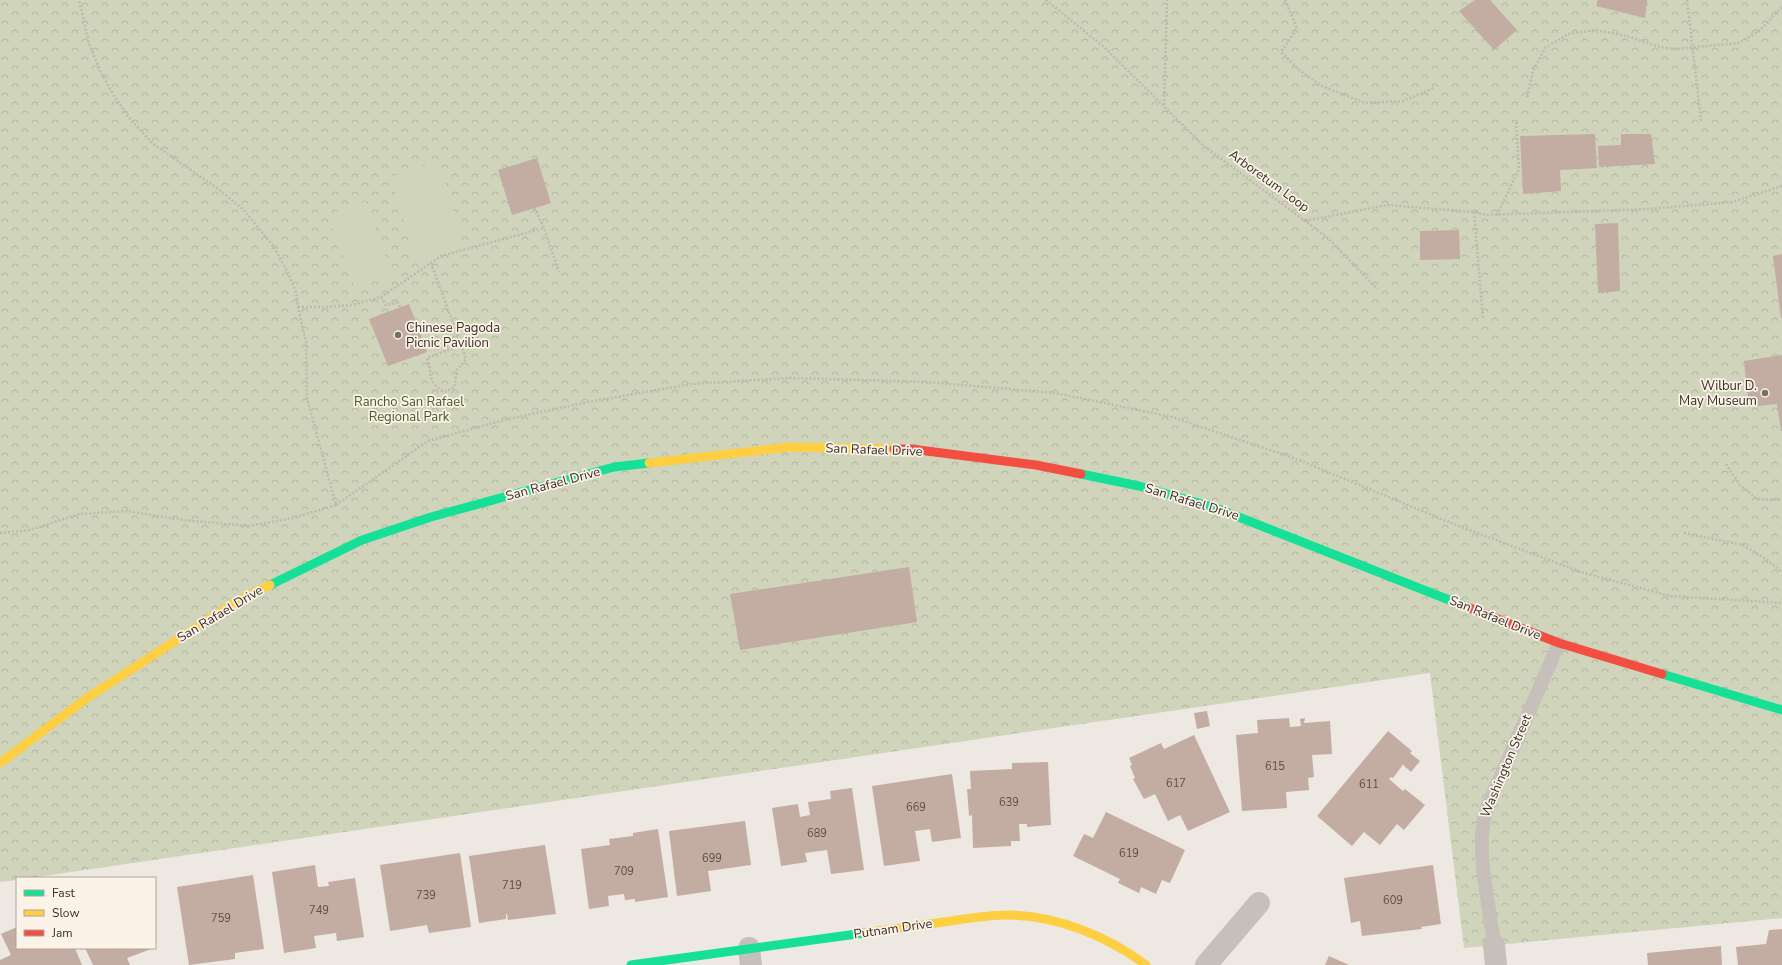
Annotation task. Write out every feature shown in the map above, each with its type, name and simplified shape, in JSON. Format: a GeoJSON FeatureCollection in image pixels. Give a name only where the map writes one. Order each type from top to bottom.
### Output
{"type":"FeatureCollection","features":[{"type":"Feature","properties":{"kind":"street","name":"San Rafael Drive"},"geometry":{"type":"LineString","coordinates":[[0,763],[87,698],[237,601],[362,540],[431,517],[614,468],[791,447],[911,449],[1036,465],[1139,486],[1230,513],[1559,643],[1782,710]]}},
{"type":"Feature","properties":{"kind":"street"},"geometry":{"type":"LineString","coordinates":[[1206,965],[1259,903]]}},
{"type":"Feature","properties":{"kind":"street","name":"Putnam Drive"},"geometry":{"type":"LineString","coordinates":[[631,965],[750,957],[973,918],[1012,915],[1048,921],[1081,930],[1111,943],[1146,965]]}},
{"type":"Feature","properties":{"kind":"lane","name":"Washington Street"},"geometry":{"type":"LineString","coordinates":[[1496,955],[1482,854],[1481,840],[1483,823],[1490,801],[1559,643]]}},
{"type":"Feature","properties":{"kind":"path"},"geometry":{"type":"LineString","coordinates":[[0,533],[30,530],[79,514],[126,511],[183,520],[249,526],[293,518],[336,504],[307,398],[306,342],[296,293],[290,277],[274,247],[243,210],[217,188],[152,143],[131,120],[114,96],[100,71],[89,43],[79,0]]}},
{"type":"Feature","properties":{"kind":"path","name":"Arboretum Loop"},"geometry":{"type":"LineString","coordinates":[[1046,0],[1105,48],[1205,147],[1305,221],[1386,205],[1474,212],[1486,215],[1649,209],[1732,202],[1782,186]]}},
{"type":"Feature","properties":{"kind":"path"},"geometry":{"type":"LineString","coordinates":[[1164,106],[1167,0]]}},
{"type":"Feature","properties":{"kind":"path"},"geometry":{"type":"LineString","coordinates":[[1286,0],[1297,28],[1282,52],[1299,70],[1322,86],[1365,103],[1403,101],[1434,88]]}},
{"type":"Feature","properties":{"kind":"path"},"geometry":{"type":"LineString","coordinates":[[1686,0],[1701,121]]}},
{"type":"Feature","properties":{"kind":"path"},"geometry":{"type":"LineString","coordinates":[[1527,97],[1532,71],[1545,48],[1568,34],[1596,30],[1627,36],[1660,47],[1675,49],[1692,48],[1739,42],[1759,31],[1782,7]]}},
{"type":"Feature","properties":{"kind":"path"},"geometry":{"type":"LineString","coordinates":[[1497,214],[1519,169],[1516,120]]}},
{"type":"Feature","properties":{"kind":"path"},"geometry":{"type":"LineString","coordinates":[[534,208],[544,228],[559,272]]}},
{"type":"Feature","properties":{"kind":"path"},"geometry":{"type":"LineString","coordinates":[[1474,212],[1483,319]]}},
{"type":"Feature","properties":{"kind":"path"},"geometry":{"type":"LineString","coordinates":[[1305,221],[1328,238],[1377,289]]}},
{"type":"Feature","properties":{"kind":"path"},"geometry":{"type":"LineString","coordinates":[[298,307],[350,305],[381,296],[441,256],[544,228]]}},
{"type":"Feature","properties":{"kind":"path"},"geometry":{"type":"LineString","coordinates":[[431,263],[461,345],[466,359],[457,370],[454,388],[444,392],[436,387],[430,378],[430,366],[427,358],[461,345]]}},
{"type":"Feature","properties":{"kind":"path"},"geometry":{"type":"LineString","coordinates":[[381,296],[386,306],[398,303],[400,307]]}},
{"type":"Feature","properties":{"kind":"path"},"geometry":{"type":"LineString","coordinates":[[1714,385],[1746,381]]}},
{"type":"Feature","properties":{"kind":"path"},"geometry":{"type":"LineString","coordinates":[[1726,464],[1740,485],[1757,499],[1782,500]]}},
{"type":"Feature","properties":{"kind":"path"},"geometry":{"type":"LineString","coordinates":[[1684,532],[1743,545],[1767,560],[1782,572]]}},
{"type":"Feature","properties":{"kind":"green space","name":"Rancho San Rafael Regional Park"},"geometry":{"type":"Polygon","coordinates":[[[0,0],[1782,0],[1782,918],[1464,948],[1430,673],[37,877],[16,877],[16,880],[0,882],[0,0]]]}},
{"type":"Feature","properties":{"kind":"green space"},"geometry":{"type":"Polygon","coordinates":[[[439,161],[464,248],[415,262],[391,176],[439,161]]]}},
{"type":"Feature","properties":{"kind":"green space"},"geometry":{"type":"Polygon","coordinates":[[[366,201],[392,274],[355,287],[328,215],[366,201]]]}},
{"type":"Feature","properties":{"kind":"building"},"geometry":{"type":"Polygon","coordinates":[[[1475,0],[1490,0],[1517,30],[1494,50],[1459,11],[1475,0]]]}},
{"type":"Feature","properties":{"kind":"building"},"geometry":{"type":"Polygon","coordinates":[[[1598,0],[1647,0],[1645,18],[1596,6],[1598,0]]]}},
{"type":"Feature","properties":{"kind":"building"},"geometry":{"type":"Polygon","coordinates":[[[1595,134],[1597,168],[1560,170],[1561,191],[1523,194],[1520,136],[1595,134]]]}},
{"type":"Feature","properties":{"kind":"building"},"geometry":{"type":"Polygon","coordinates":[[[1621,134],[1651,134],[1655,164],[1599,167],[1598,146],[1621,145],[1621,134]]]}},
{"type":"Feature","properties":{"kind":"building"},"geometry":{"type":"Polygon","coordinates":[[[537,158],[551,203],[512,215],[498,170],[537,158]]]}},
{"type":"Feature","properties":{"kind":"building"},"geometry":{"type":"Polygon","coordinates":[[[1618,223],[1620,291],[1598,293],[1595,224],[1618,223]]]}},
{"type":"Feature","properties":{"kind":"building"},"geometry":{"type":"Polygon","coordinates":[[[1459,230],[1460,259],[1420,260],[1420,231],[1459,230]]]}},
{"type":"Feature","properties":{"kind":"building"},"geometry":{"type":"Polygon","coordinates":[[[1782,254],[1782,318],[1781,318],[1773,256],[1782,254]]]}},
{"type":"Feature","properties":{"kind":"building","name":"Chinese Pagoda Picnic Pavilion"},"geometry":{"type":"Polygon","coordinates":[[[409,304],[427,352],[388,366],[369,319],[409,304]]]}},
{"type":"Feature","properties":{"kind":"building","name":"Wilbur D. May Museum"},"geometry":{"type":"Polygon","coordinates":[[[1782,355],[1781,431],[1777,404],[1749,407],[1744,361],[1782,355]]]}},
{"type":"Feature","properties":{"kind":"building"},"geometry":{"type":"Polygon","coordinates":[[[909,567],[917,622],[740,650],[730,594],[909,567]]]}},
{"type":"Feature","properties":{"kind":"building"},"geometry":{"type":"Polygon","coordinates":[[[1207,711],[1210,726],[1197,729],[1194,713],[1207,711]]]}},
{"type":"Feature","properties":{"kind":"building"},"geometry":{"type":"Polygon","coordinates":[[[1289,718],[1290,727],[1301,726],[1300,719],[1305,718],[1304,723],[1330,721],[1332,754],[1312,755],[1314,777],[1308,778],[1309,790],[1286,792],[1287,808],[1242,811],[1236,735],[1258,733],[1257,720],[1289,718]]]}},
{"type":"Feature","properties":{"kind":"building"},"geometry":{"type":"Polygon","coordinates":[[[1388,731],[1412,751],[1410,753],[1420,761],[1411,772],[1402,764],[1393,778],[1391,777],[1389,779],[1403,791],[1405,789],[1425,805],[1404,830],[1397,824],[1380,845],[1364,832],[1352,846],[1317,816],[1388,731]]]}},
{"type":"Feature","properties":{"kind":"building"},"geometry":{"type":"Polygon","coordinates":[[[1194,735],[1230,812],[1188,831],[1180,815],[1168,821],[1155,794],[1144,799],[1133,779],[1135,778],[1130,766],[1132,765],[1129,758],[1161,743],[1164,749],[1194,735]]]}},
{"type":"Feature","properties":{"kind":"building"},"geometry":{"type":"Polygon","coordinates":[[[1048,762],[1051,825],[1027,827],[1027,824],[1019,824],[1020,841],[1011,841],[1011,846],[973,848],[972,815],[969,816],[967,789],[971,789],[970,771],[1012,769],[1012,763],[1048,762]]]}},
{"type":"Feature","properties":{"kind":"building"},"geometry":{"type":"Polygon","coordinates":[[[952,774],[961,838],[932,842],[930,829],[915,831],[920,861],[884,866],[872,786],[952,774]]]}},
{"type":"Feature","properties":{"kind":"building"},"geometry":{"type":"Polygon","coordinates":[[[852,788],[864,870],[831,874],[827,850],[805,853],[807,862],[781,866],[772,808],[798,804],[800,817],[810,815],[808,802],[831,799],[830,791],[852,788]]]}},
{"type":"Feature","properties":{"kind":"building"},"geometry":{"type":"Polygon","coordinates":[[[1106,812],[1185,850],[1170,883],[1162,880],[1156,894],[1141,887],[1139,893],[1118,883],[1120,879],[1073,856],[1084,834],[1093,838],[1106,812]]]}},
{"type":"Feature","properties":{"kind":"building"},"geometry":{"type":"Polygon","coordinates":[[[745,821],[751,865],[708,871],[711,891],[677,896],[669,831],[745,821]]]}},
{"type":"Feature","properties":{"kind":"building"},"geometry":{"type":"Polygon","coordinates":[[[658,829],[668,897],[635,902],[635,899],[625,900],[624,894],[608,896],[609,906],[589,909],[581,849],[610,845],[609,839],[633,836],[633,833],[658,829]]]}},
{"type":"Feature","properties":{"kind":"building"},"geometry":{"type":"Polygon","coordinates":[[[545,845],[556,914],[508,920],[506,914],[506,919],[479,923],[469,856],[545,845]]]}},
{"type":"Feature","properties":{"kind":"building"},"geometry":{"type":"Polygon","coordinates":[[[460,853],[471,927],[429,933],[427,925],[390,931],[380,865],[460,853]]]}},
{"type":"Feature","properties":{"kind":"building"},"geometry":{"type":"Polygon","coordinates":[[[315,865],[318,887],[329,886],[328,882],[355,878],[364,937],[337,941],[336,933],[314,936],[316,948],[284,953],[272,872],[315,865]]]}},
{"type":"Feature","properties":{"kind":"building"},"geometry":{"type":"Polygon","coordinates":[[[1433,865],[1441,924],[1421,927],[1422,929],[1362,936],[1360,921],[1351,923],[1344,878],[1433,865]]]}},
{"type":"Feature","properties":{"kind":"building"},"geometry":{"type":"Polygon","coordinates":[[[253,875],[264,949],[235,953],[235,959],[189,965],[177,887],[253,875]]]}},
{"type":"Feature","properties":{"kind":"building"},"geometry":{"type":"Polygon","coordinates":[[[16,927],[16,949],[75,949],[82,965],[0,965],[0,960],[11,955],[1,934],[16,927]]]}},
{"type":"Feature","properties":{"kind":"building"},"geometry":{"type":"Polygon","coordinates":[[[1782,929],[1782,965],[1738,965],[1736,947],[1766,944],[1769,930],[1782,929]]]}},
{"type":"Feature","properties":{"kind":"building"},"geometry":{"type":"Polygon","coordinates":[[[1721,946],[1722,965],[1648,965],[1647,953],[1721,946]]]}},
{"type":"Feature","properties":{"kind":"building"},"geometry":{"type":"Polygon","coordinates":[[[85,949],[151,949],[127,958],[130,965],[93,965],[85,949]]]}},
{"type":"Feature","properties":{"kind":"building"},"geometry":{"type":"Polygon","coordinates":[[[1329,956],[1349,965],[1325,965],[1329,956]]]}},
{"type":"Feature","properties":{"kind":"traffic: fast"},"geometry":{"type":"LineString","coordinates":[[270,585],[362,540],[431,517],[614,467],[649,463]]}},
{"type":"Feature","properties":{"kind":"traffic: fast"},"geometry":{"type":"LineString","coordinates":[[1081,474],[1139,486],[1216,508],[1467,607]]}},
{"type":"Feature","properties":{"kind":"traffic: fast"},"geometry":{"type":"LineString","coordinates":[[1662,674],[1782,710]]}},
{"type":"Feature","properties":{"kind":"traffic: fast"},"geometry":{"type":"LineString","coordinates":[[631,965],[864,933]]}},
{"type":"Feature","properties":{"kind":"traffic: slow"},"geometry":{"type":"LineString","coordinates":[[649,463],[791,447],[894,449]]}},
{"type":"Feature","properties":{"kind":"traffic: slow"},"geometry":{"type":"LineString","coordinates":[[0,763],[87,698],[237,601],[270,585]]}},
{"type":"Feature","properties":{"kind":"traffic: slow"},"geometry":{"type":"LineString","coordinates":[[864,933],[987,916],[1027,916],[1046,919],[1081,930],[1115,945],[1146,965]]}},
{"type":"Feature","properties":{"kind":"traffic: jam"},"geometry":{"type":"LineString","coordinates":[[894,449],[911,449],[1036,465],[1081,474]]}},
{"type":"Feature","properties":{"kind":"traffic: jam"},"geometry":{"type":"LineString","coordinates":[[1467,607],[1559,643],[1662,674]]}},
{"type":"Feature","properties":{"kind":"place","name":"Chinese Pagoda Picnic Pavilion"},"geometry":{"type":"Point","coordinates":[398,335]}},
{"type":"Feature","properties":{"kind":"place","name":"Wilbur D. May Museum"},"geometry":{"type":"Point","coordinates":[1765,393]}}]}
